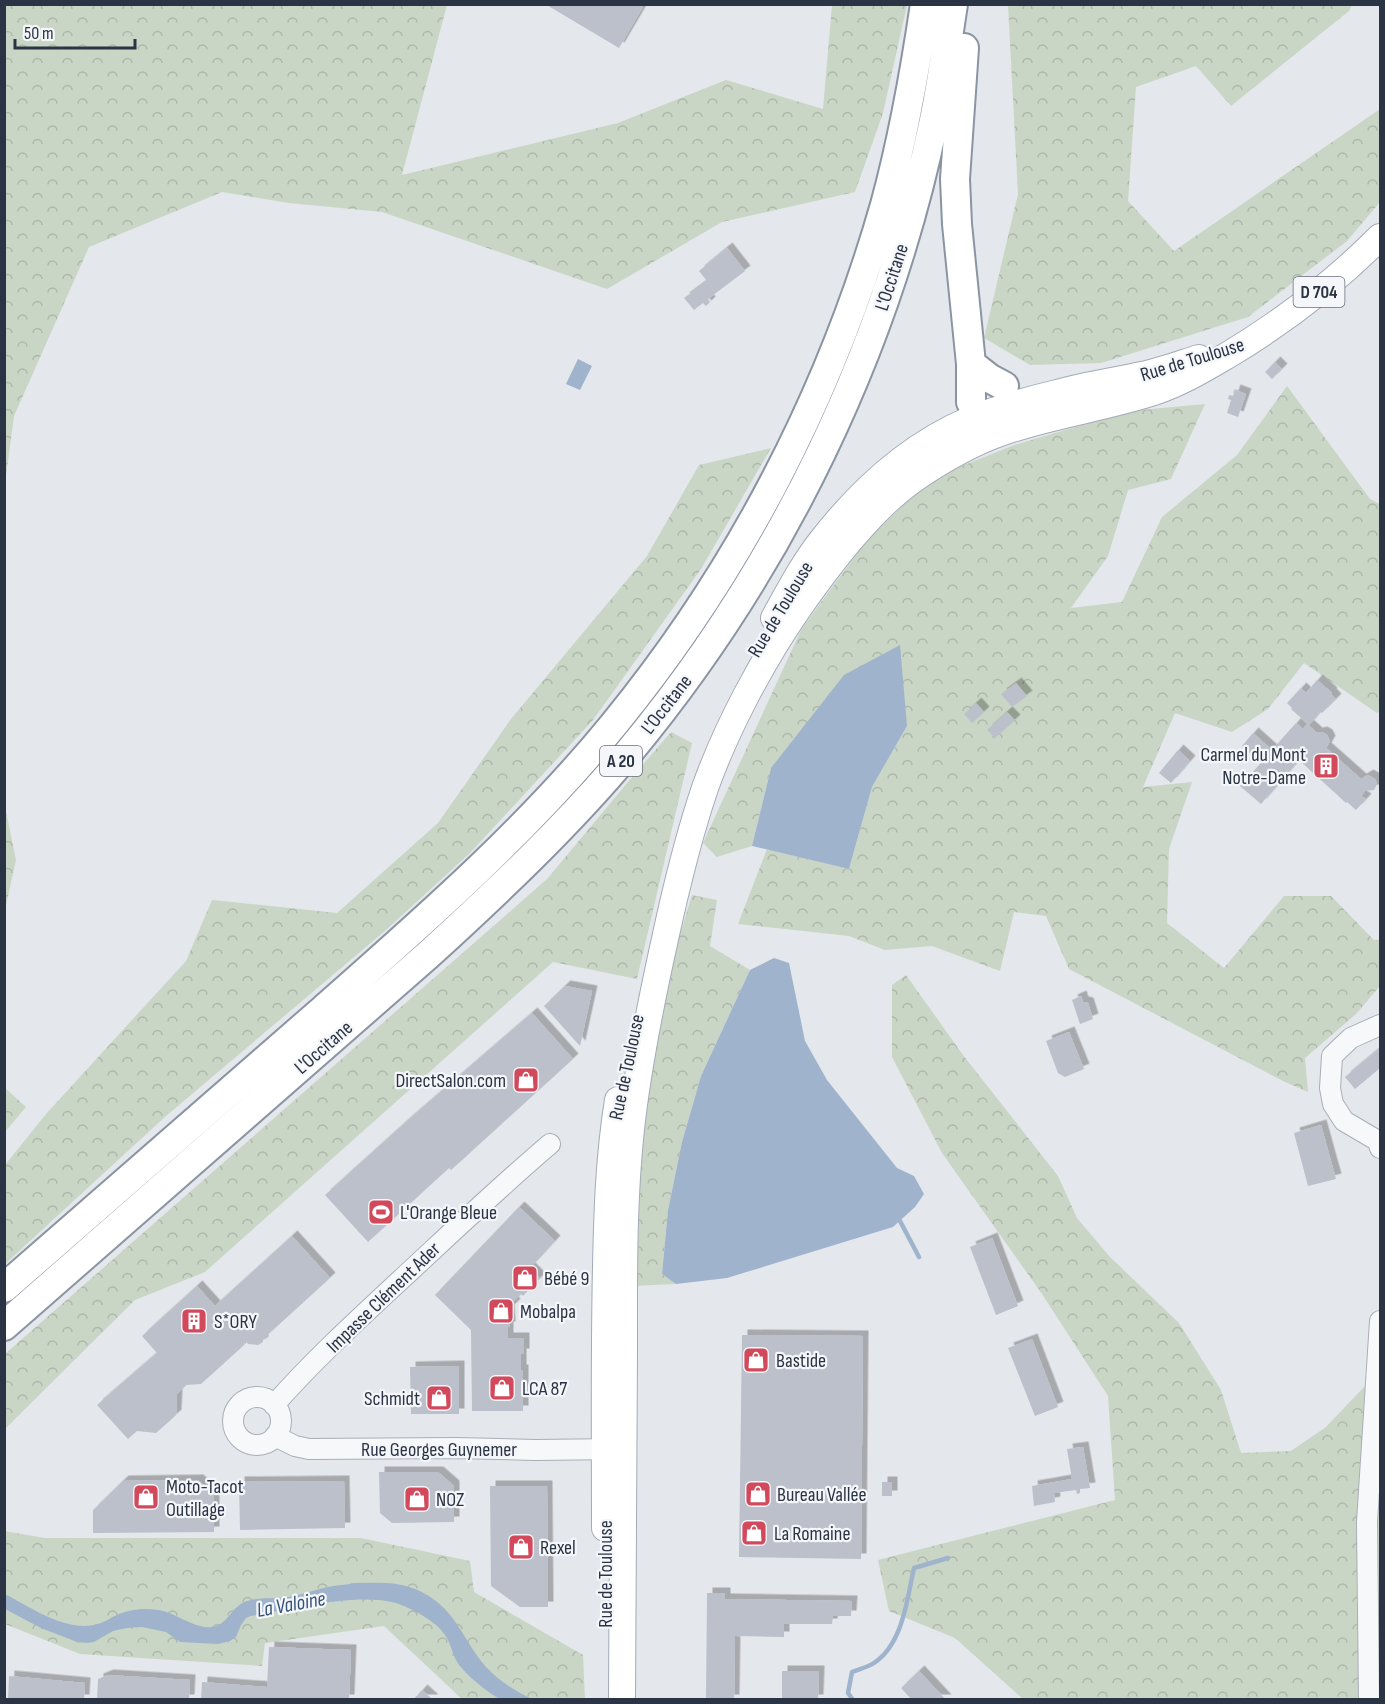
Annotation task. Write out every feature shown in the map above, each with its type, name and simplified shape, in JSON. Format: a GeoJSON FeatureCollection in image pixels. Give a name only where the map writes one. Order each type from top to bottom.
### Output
{"type":"FeatureCollection","features":[{"type":"Feature","properties":{"kind":"highway","name":"L'Occitane"},"geometry":{"type":"LineString","coordinates":[[4,1288],[376,963],[490,859],[568,778],[616,722],[689,624],[748,531],[775,482],[811,407],[841,335],[866,267],[903,133],[925,4]]}},
{"type":"Feature","properties":{"kind":"highway","name":"L'Occitane"},"geometry":{"type":"LineString","coordinates":[[4,1326],[478,910],[593,793],[629,752],[690,673],[750,584],[798,498],[838,419],[869,342],[891,281],[913,208],[934,120],[952,4]]}},
{"type":"Feature","properties":{"kind":"highway"},"geometry":{"type":"LineString","coordinates":[[968,4],[960,87],[955,179],[957,224],[971,364],[970,411]]}},
{"type":"Feature","properties":{"kind":"highway"},"geometry":{"type":"LineString","coordinates":[[971,364],[989,378],[1005,386]]}},
{"type":"Feature","properties":{"kind":"main road","name":"D 704"},"geometry":{"type":"LineString","coordinates":[[1253,340],[1313,297],[1355,262],[1380,237]]}},
{"type":"Feature","properties":{"kind":"main road","name":"Rue de Toulouse"},"geometry":{"type":"LineString","coordinates":[[606,1700],[614,1449],[624,1212],[629,1153],[644,1040],[677,883],[706,783],[728,735],[778,640],[821,541],[858,498],[880,477],[910,454],[936,438],[970,411],[1145,374],[1253,340]]}},
{"type":"Feature","properties":{"kind":"main road","name":"Rue de Toulouse"},"geometry":{"type":"LineString","coordinates":[[804,584],[893,496],[935,465],[966,447],[1001,432],[1149,394],[1188,379],[1253,340]]}},
{"type":"Feature","properties":{"kind":"main road"},"geometry":{"type":"LineString","coordinates":[[1005,386],[1023,390],[1058,392]]}},
{"type":"Feature","properties":{"kind":"main road"},"geometry":{"type":"LineString","coordinates":[[966,447],[970,411]]}},
{"type":"Feature","properties":{"kind":"main road","name":"Rue de Toulouse"},"geometry":{"type":"LineString","coordinates":[[614,1449],[622,1700]]}},
{"type":"Feature","properties":{"kind":"street"},"geometry":{"type":"LineString","coordinates":[[1380,1026],[1351,1038],[1332,1056],[1330,1088],[1333,1104],[1344,1121],[1378,1142],[1380,1149]]}},
{"type":"Feature","properties":{"kind":"street","name":"Impasse Clément Ader"},"geometry":{"type":"LineString","coordinates":[[274,1405],[368,1309],[488,1197],[550,1144]]}},
{"type":"Feature","properties":{"kind":"street"},"geometry":{"type":"LineString","coordinates":[[1369,1700],[1367,1522],[1380,1321]]}},
{"type":"Feature","properties":{"kind":"street"},"geometry":{"type":"LineString","coordinates":[[255,1397],[274,1405],[279,1412],[280,1420],[275,1436],[259,1445],[242,1440],[233,1424],[238,1406],[255,1397]]}},
{"type":"Feature","properties":{"kind":"street","name":"Rue Georges Guynemer"},"geometry":{"type":"LineString","coordinates":[[275,1436],[296,1446],[309,1449],[614,1449]]}},
{"type":"Feature","properties":{"kind":"green space"},"geometry":{"type":"Polygon","coordinates":[[[5,4],[447,5],[402,175],[618,123],[726,80],[823,109],[832,5],[907,5],[883,113],[855,192],[722,222],[607,289],[382,212],[289,203],[222,192],[89,247],[14,416],[5,483],[5,4]]]}},
{"type":"Feature","properties":{"kind":"green space"},"geometry":{"type":"Polygon","coordinates":[[[1008,5],[1352,5],[1349,11],[1231,106],[1196,66],[1136,87],[1128,201],[1174,251],[1380,109],[1380,202],[1347,241],[1248,317],[1101,363],[1030,365],[984,338],[1018,194],[1008,5]]]}},
{"type":"Feature","properties":{"kind":"green space"},"geometry":{"type":"Polygon","coordinates":[[[1287,386],[1370,499],[1380,504],[1380,710],[1377,713],[1304,663],[1268,709],[1232,732],[1175,713],[1143,787],[1192,782],[1169,849],[1167,923],[1224,968],[1284,896],[1331,896],[1374,940],[1380,940],[1380,986],[1356,1014],[1305,1058],[1308,1092],[1069,969],[1046,916],[1014,912],[1000,971],[932,946],[885,950],[849,936],[738,924],[767,849],[849,869],[872,787],[907,726],[771,768],[752,846],[717,857],[703,843],[802,628],[868,539],[932,478],[1014,445],[1130,411],[1205,404],[1171,479],[1128,490],[1108,556],[1071,608],[1122,602],[1162,517],[1237,455],[1287,386]]]}},
{"type":"Feature","properties":{"kind":"green space"},"geometry":{"type":"Polygon","coordinates":[[[771,448],[701,569],[593,720],[470,853],[386,930],[166,1116],[5,1264],[5,1165],[46,1114],[186,961],[212,900],[337,913],[438,823],[511,719],[647,556],[699,465],[771,448]]]}},
{"type":"Feature","properties":{"kind":"green space"},"geometry":{"type":"Polygon","coordinates":[[[671,732],[692,743],[637,979],[553,962],[205,1272],[135,1300],[5,1429],[5,1354],[547,879],[671,732]]]}},
{"type":"Feature","properties":{"kind":"green space"},"geometry":{"type":"Polygon","coordinates":[[[4,802],[16,860],[5,910],[4,910],[4,802]]]}},
{"type":"Feature","properties":{"kind":"green space"},"geometry":{"type":"Polygon","coordinates":[[[692,895],[717,900],[710,946],[750,970],[701,1076],[682,1142],[668,1210],[662,1274],[676,1284],[631,1286],[638,1125],[661,996],[692,895]]]}},
{"type":"Feature","properties":{"kind":"green space"},"geometry":{"type":"Polygon","coordinates":[[[906,975],[963,1055],[1058,1176],[1077,1218],[1110,1257],[1179,1323],[1221,1390],[1241,1453],[1291,1451],[1326,1427],[1380,1370],[1380,1699],[1023,1699],[955,1638],[889,1611],[878,1560],[1115,1500],[1108,1396],[1042,1294],[942,1153],[892,1057],[892,985],[906,975]]]}},
{"type":"Feature","properties":{"kind":"green space"},"geometry":{"type":"Polygon","coordinates":[[[5,1088],[26,1107],[5,1132],[5,1088]]]}},
{"type":"Feature","properties":{"kind":"green space"},"geometry":{"type":"Polygon","coordinates":[[[4,1531],[45,1538],[361,1538],[470,1561],[474,1592],[583,1655],[585,1699],[462,1699],[384,1626],[265,1643],[262,1666],[80,1654],[5,1624],[4,1531]]]}},
{"type":"Feature","properties":{"kind":"water"},"geometry":{"type":"Polygon","coordinates":[[[578,359],[592,366],[580,390],[566,384],[578,359]]]}},
{"type":"Feature","properties":{"kind":"water"},"geometry":{"type":"Polygon","coordinates":[[[900,645],[907,726],[872,787],[849,869],[752,846],[771,768],[844,675],[900,645]]]}},
{"type":"Feature","properties":{"kind":"water"},"geometry":{"type":"Polygon","coordinates":[[[774,958],[789,963],[805,1041],[827,1080],[897,1168],[914,1176],[924,1194],[915,1207],[893,1227],[727,1278],[676,1284],[662,1274],[668,1210],[682,1142],[701,1076],[750,970],[774,958]]]}},
{"type":"Feature","properties":{"kind":"water","name":"La Valoine"},"geometry":{"type":"Polygon","coordinates":[[[355,1583],[400,1585],[429,1596],[449,1614],[477,1656],[491,1672],[532,1699],[507,1700],[495,1696],[459,1665],[447,1638],[436,1625],[409,1608],[380,1600],[344,1600],[251,1616],[246,1618],[241,1625],[236,1637],[218,1644],[180,1642],[166,1632],[142,1627],[113,1631],[94,1642],[77,1642],[41,1628],[5,1609],[5,1594],[50,1618],[74,1625],[98,1624],[124,1612],[149,1609],[165,1612],[199,1626],[211,1627],[222,1623],[237,1607],[247,1601],[288,1597],[355,1583]]]}},
{"type":"Feature","properties":{"kind":"building"},"geometry":{"type":"Polygon","coordinates":[[[545,4],[639,4],[643,7],[619,48],[545,4]]]}},
{"type":"Feature","properties":{"kind":"building"},"geometry":{"type":"Polygon","coordinates":[[[727,248],[745,271],[708,299],[710,302],[706,306],[703,303],[694,310],[684,298],[707,281],[699,271],[727,248]]]}},
{"type":"Feature","properties":{"kind":"building"},"geometry":{"type":"Polygon","coordinates":[[[1275,362],[1282,369],[1272,379],[1265,372],[1275,362]]]}},
{"type":"Feature","properties":{"kind":"building"},"geometry":{"type":"Polygon","coordinates":[[[1235,390],[1246,394],[1238,417],[1227,413],[1231,400],[1228,399],[1229,395],[1233,396],[1235,390]]]}},
{"type":"Feature","properties":{"kind":"building"},"geometry":{"type":"Polygon","coordinates":[[[1317,680],[1336,699],[1309,725],[1287,703],[1301,688],[1306,693],[1317,680]]]}},
{"type":"Feature","properties":{"kind":"building"},"geometry":{"type":"Polygon","coordinates":[[[1016,683],[1027,696],[1012,707],[1001,694],[1016,683]]]}},
{"type":"Feature","properties":{"kind":"building"},"geometry":{"type":"Polygon","coordinates":[[[976,703],[984,712],[972,723],[964,714],[976,703]]]}},
{"type":"Feature","properties":{"kind":"building"},"geometry":{"type":"Polygon","coordinates":[[[1007,712],[1015,720],[995,738],[987,730],[1007,712]]]}},
{"type":"Feature","properties":{"kind":"building","name":"Carmel du Mont Notre-Dame"},"geometry":{"type":"Polygon","coordinates":[[[1296,723],[1303,729],[1307,724],[1317,733],[1322,732],[1327,735],[1330,741],[1326,748],[1361,779],[1368,775],[1375,779],[1377,784],[1374,790],[1365,791],[1361,796],[1366,799],[1356,810],[1299,760],[1261,804],[1240,786],[1261,763],[1242,746],[1253,733],[1272,750],[1296,723]]]}},
{"type":"Feature","properties":{"kind":"building"},"geometry":{"type":"Polygon","coordinates":[[[1178,750],[1190,761],[1171,783],[1159,773],[1178,750]]]}},
{"type":"Feature","properties":{"kind":"building"},"geometry":{"type":"Polygon","coordinates":[[[565,986],[592,991],[580,1046],[544,1006],[565,986]]]}},
{"type":"Feature","properties":{"kind":"building"},"geometry":{"type":"Polygon","coordinates":[[[1081,996],[1083,1002],[1088,1003],[1093,1019],[1080,1024],[1072,1000],[1081,996]]]}},
{"type":"Feature","properties":{"kind":"building"},"geometry":{"type":"Polygon","coordinates":[[[532,1013],[573,1059],[368,1242],[325,1195],[532,1013]]]}},
{"type":"Feature","properties":{"kind":"building"},"geometry":{"type":"Polygon","coordinates":[[[1069,1032],[1084,1069],[1065,1077],[1058,1073],[1046,1041],[1069,1032]]]}},
{"type":"Feature","properties":{"kind":"building"},"geometry":{"type":"Polygon","coordinates":[[[1380,1048],[1380,1068],[1355,1089],[1345,1077],[1380,1048]]]}},
{"type":"Feature","properties":{"kind":"building"},"geometry":{"type":"Polygon","coordinates":[[[1321,1125],[1336,1179],[1308,1186],[1294,1133],[1321,1125]]]}},
{"type":"Feature","properties":{"kind":"building"},"geometry":{"type":"Polygon","coordinates":[[[519,1207],[555,1241],[530,1268],[540,1278],[523,1296],[521,1294],[513,1302],[515,1304],[509,1310],[508,1338],[524,1338],[524,1354],[521,1354],[523,1411],[472,1411],[471,1330],[435,1295],[519,1207]]]}},
{"type":"Feature","properties":{"kind":"building"},"geometry":{"type":"Polygon","coordinates":[[[292,1236],[330,1278],[263,1339],[263,1342],[258,1345],[248,1344],[245,1340],[244,1345],[201,1384],[186,1385],[177,1394],[176,1415],[156,1433],[137,1431],[128,1439],[97,1405],[157,1353],[142,1336],[197,1286],[215,1306],[292,1236]]]}},
{"type":"Feature","properties":{"kind":"building"},"geometry":{"type":"Polygon","coordinates":[[[992,1238],[1018,1306],[996,1315],[970,1247],[992,1238]]]}},
{"type":"Feature","properties":{"kind":"building"},"geometry":{"type":"Polygon","coordinates":[[[742,1335],[863,1336],[861,1559],[739,1557],[742,1335]]]}},
{"type":"Feature","properties":{"kind":"building"},"geometry":{"type":"Polygon","coordinates":[[[1032,1339],[1058,1407],[1035,1416],[1008,1348],[1032,1339]]]}},
{"type":"Feature","properties":{"kind":"building"},"geometry":{"type":"Polygon","coordinates":[[[459,1366],[459,1414],[411,1414],[410,1367],[459,1366]]]}},
{"type":"Feature","properties":{"kind":"building"},"geometry":{"type":"Polygon","coordinates":[[[1083,1447],[1090,1488],[1080,1489],[1080,1493],[1077,1494],[1076,1490],[1054,1493],[1055,1502],[1034,1506],[1032,1486],[1072,1479],[1067,1449],[1083,1447]]]}},
{"type":"Feature","properties":{"kind":"building","name":"NOZ"},"geometry":{"type":"Polygon","coordinates":[[[379,1472],[438,1472],[454,1486],[454,1522],[392,1523],[380,1513],[379,1472]]]}},
{"type":"Feature","properties":{"kind":"building"},"geometry":{"type":"Polygon","coordinates":[[[198,1480],[214,1495],[214,1532],[93,1533],[93,1510],[123,1481],[198,1480]]]}},
{"type":"Feature","properties":{"kind":"building"},"geometry":{"type":"Polygon","coordinates":[[[344,1481],[345,1528],[240,1530],[239,1482],[344,1481]]]}},
{"type":"Feature","properties":{"kind":"building"},"geometry":{"type":"Polygon","coordinates":[[[882,1482],[892,1482],[892,1496],[882,1496],[882,1482]]]}},
{"type":"Feature","properties":{"kind":"building"},"geometry":{"type":"Polygon","coordinates":[[[490,1486],[547,1486],[548,1607],[520,1607],[491,1586],[490,1486]]]}},
{"type":"Feature","properties":{"kind":"building"},"geometry":{"type":"Polygon","coordinates":[[[707,1593],[725,1593],[725,1599],[852,1601],[851,1616],[833,1616],[832,1624],[784,1624],[784,1637],[735,1636],[734,1700],[706,1700],[707,1593]]]}},
{"type":"Feature","properties":{"kind":"building"},"geometry":{"type":"Polygon","coordinates":[[[269,1647],[351,1650],[349,1700],[201,1700],[202,1682],[267,1687],[269,1647]]]}},
{"type":"Feature","properties":{"kind":"building"},"geometry":{"type":"Polygon","coordinates":[[[782,1671],[819,1671],[818,1700],[782,1700],[782,1671]]]}},
{"type":"Feature","properties":{"kind":"building"},"geometry":{"type":"Polygon","coordinates":[[[919,1671],[946,1700],[912,1700],[901,1688],[919,1671]]]}},
{"type":"Feature","properties":{"kind":"building"},"geometry":{"type":"Polygon","coordinates":[[[108,1675],[190,1680],[189,1700],[97,1700],[98,1679],[108,1675]]]}},
{"type":"Feature","properties":{"kind":"building"},"geometry":{"type":"Polygon","coordinates":[[[9,1676],[85,1683],[84,1700],[8,1700],[9,1676]]]}},
{"type":"Feature","properties":{"kind":"building"},"geometry":{"type":"Polygon","coordinates":[[[422,1690],[433,1700],[413,1700],[422,1690]]]}},
{"type":"Feature","properties":{"kind":"waterway"},"geometry":{"type":"LineString","coordinates":[[900,1221],[919,1257]]}},
{"type":"Feature","properties":{"kind":"waterway"},"geometry":{"type":"LineString","coordinates":[[853,1700],[848,1693],[852,1672],[874,1663],[884,1655],[898,1633],[914,1568],[948,1558]]}},
{"type":"Feature","properties":{"kind":"place","name":"Carmel du Mont Notre-Dame"},"geometry":{"type":"Point","coordinates":[1326,766]}},
{"type":"Feature","properties":{"kind":"place","name":"DirectSalon.com"},"geometry":{"type":"Point","coordinates":[526,1080]}},
{"type":"Feature","properties":{"kind":"place","name":"L'Orange Bleue"},"geometry":{"type":"Point","coordinates":[381,1212]}},
{"type":"Feature","properties":{"kind":"place","name":"Bébé 9"},"geometry":{"type":"Point","coordinates":[525,1278]}},
{"type":"Feature","properties":{"kind":"place","name":"Mobalpa"},"geometry":{"type":"Point","coordinates":[501,1311]}},
{"type":"Feature","properties":{"kind":"place","name":"S*ORY"},"geometry":{"type":"Point","coordinates":[194,1321]}},
{"type":"Feature","properties":{"kind":"place","name":"Bastide"},"geometry":{"type":"Point","coordinates":[756,1360]}},
{"type":"Feature","properties":{"kind":"place","name":"LCA 87"},"geometry":{"type":"Point","coordinates":[502,1388]}},
{"type":"Feature","properties":{"kind":"place","name":"Schmidt"},"geometry":{"type":"Point","coordinates":[439,1398]}},
{"type":"Feature","properties":{"kind":"place","name":"Bureau Vallée"},"geometry":{"type":"Point","coordinates":[758,1494]}},
{"type":"Feature","properties":{"kind":"place","name":"Moto-Tacot Outillage"},"geometry":{"type":"Point","coordinates":[146,1497]}},
{"type":"Feature","properties":{"kind":"place","name":"NOZ"},"geometry":{"type":"Point","coordinates":[417,1499]}},
{"type":"Feature","properties":{"kind":"place","name":"La Romaine"},"geometry":{"type":"Point","coordinates":[754,1533]}},
{"type":"Feature","properties":{"kind":"place","name":"Rexel"},"geometry":{"type":"Point","coordinates":[521,1547]}}]}
